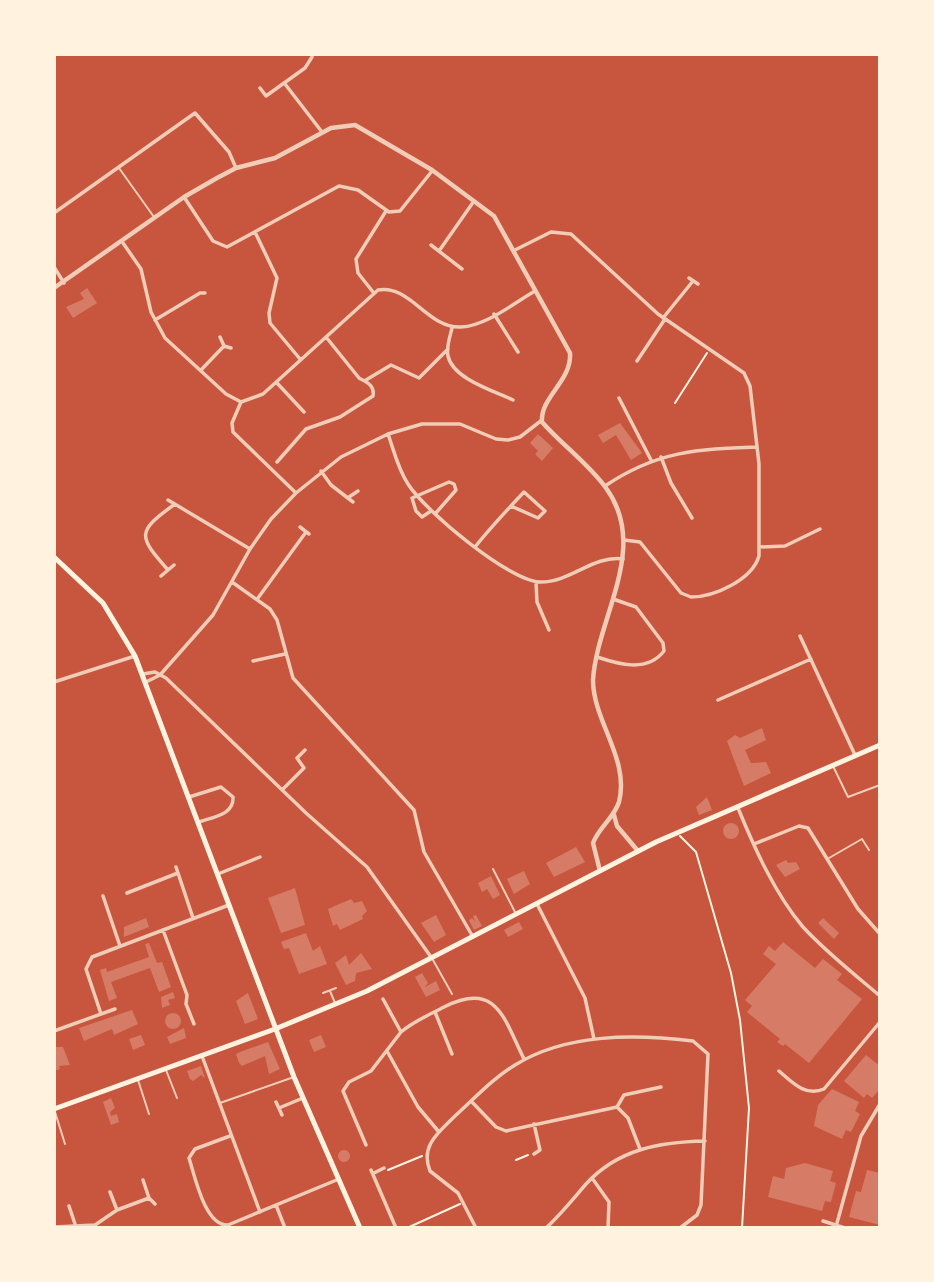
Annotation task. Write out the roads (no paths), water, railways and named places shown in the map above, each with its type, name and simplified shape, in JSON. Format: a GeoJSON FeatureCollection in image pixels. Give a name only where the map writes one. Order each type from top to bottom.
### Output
{"type":"FeatureCollection","features":[{"type":"Feature","properties":{"kind":"main road"},"geometry":{"type":"LineString","coordinates":[[54,558],[103,603],[135,656],[275,1029],[360,1228]]}},
{"type":"Feature","properties":{"kind":"main road"},"geometry":{"type":"LineString","coordinates":[[54,1110],[336,1005],[432,959],[638,851],[880,745]]}},
{"type":"Feature","properties":{"kind":"street"},"geometry":{"type":"LineString","coordinates":[[260,88],[266,96],[308,65],[312,57]]}},
{"type":"Feature","properties":{"kind":"street"},"geometry":{"type":"LineString","coordinates":[[284,83],[322,132]]}},
{"type":"Feature","properties":{"kind":"street"},"geometry":{"type":"LineString","coordinates":[[54,213],[195,113],[229,152],[236,168]]}},
{"type":"Feature","properties":{"kind":"street"},"geometry":{"type":"LineString","coordinates":[[54,288],[122,243],[184,197],[236,168],[275,158],[322,132],[341,125],[360,126],[432,170],[475,200],[500,223],[566,343],[570,357],[568,372],[542,419],[520,437],[508,440],[447,422],[422,424],[388,434],[349,452],[321,471],[271,519],[250,549],[213,615],[160,675],[146,682]]}},
{"type":"Feature","properties":{"kind":"street"},"geometry":{"type":"LineString","coordinates":[[184,197],[219,246],[227,247],[339,186],[358,190],[386,211],[403,209],[432,170]]}},
{"type":"Feature","properties":{"kind":"street"},"geometry":{"type":"LineString","coordinates":[[439,251],[475,200]]}},
{"type":"Feature","properties":{"kind":"street"},"geometry":{"type":"LineString","coordinates":[[374,292],[358,273],[356,258],[386,211]]}},
{"type":"Feature","properties":{"kind":"street"},"geometry":{"type":"LineString","coordinates":[[255,232],[277,278],[269,313],[270,323],[300,360]]}},
{"type":"Feature","properties":{"kind":"street"},"geometry":{"type":"LineString","coordinates":[[515,250],[551,232],[568,233],[664,319],[710,349],[748,379],[757,447],[759,547],[758,560],[751,572],[695,597],[684,595],[640,542],[624,540]]}},
{"type":"Feature","properties":{"kind":"street"},"geometry":{"type":"LineString","coordinates":[[122,243],[141,269],[154,320],[165,338],[226,394],[240,402],[257,399],[374,292],[382,289],[394,290],[452,327],[470,326],[537,290]]}},
{"type":"Feature","properties":{"kind":"street"},"geometry":{"type":"LineString","coordinates":[[431,245],[462,269]]}},
{"type":"Feature","properties":{"kind":"street"},"geometry":{"type":"LineString","coordinates":[[54,267],[64,283]]}},
{"type":"Feature","properties":{"kind":"street"},"geometry":{"type":"LineString","coordinates":[[637,361],[643,358],[664,319],[694,281]]}},
{"type":"Feature","properties":{"kind":"street"},"geometry":{"type":"LineString","coordinates":[[154,320],[202,293],[200,287]]}},
{"type":"Feature","properties":{"kind":"street"},"geometry":{"type":"LineString","coordinates":[[142,303],[148,302]]}},
{"type":"Feature","properties":{"kind":"street"},"geometry":{"type":"LineString","coordinates":[[494,314],[518,352]]}},
{"type":"Feature","properties":{"kind":"street"},"geometry":{"type":"LineString","coordinates":[[452,327],[448,349],[451,363],[459,372],[504,399],[513,400]]}},
{"type":"Feature","properties":{"kind":"street"},"geometry":{"type":"LineString","coordinates":[[220,337],[224,346]]}},
{"type":"Feature","properties":{"kind":"street"},"geometry":{"type":"LineString","coordinates":[[277,463],[306,429],[333,421],[370,398],[373,392],[366,380],[359,378],[326,337]]}},
{"type":"Feature","properties":{"kind":"street"},"geometry":{"type":"LineString","coordinates":[[201,371],[224,346]]}},
{"type":"Feature","properties":{"kind":"street"},"geometry":{"type":"LineString","coordinates":[[224,346],[231,348]]}},
{"type":"Feature","properties":{"kind":"street"},"geometry":{"type":"LineString","coordinates":[[366,380],[391,365],[413,377],[423,377],[448,349]]}},
{"type":"Feature","properties":{"kind":"street"},"geometry":{"type":"LineString","coordinates":[[277,382],[304,412]]}},
{"type":"Feature","properties":{"kind":"street"},"geometry":{"type":"LineString","coordinates":[[619,398],[620,406],[651,460]]}},
{"type":"Feature","properties":{"kind":"street"},"geometry":{"type":"LineString","coordinates":[[298,405],[303,401]]}},
{"type":"Feature","properties":{"kind":"street"},"geometry":{"type":"LineString","coordinates":[[240,402],[232,423],[233,432],[296,493]]}},
{"type":"Feature","properties":{"kind":"street"},"geometry":{"type":"LineString","coordinates":[[542,419],[605,486],[618,510],[624,540],[623,559],[593,680],[595,698],[612,744],[620,784],[619,800],[614,814],[593,843],[600,870]]}},
{"type":"Feature","properties":{"kind":"street"},"geometry":{"type":"LineString","coordinates":[[388,434],[403,476],[415,495],[475,547],[524,578],[536,582],[551,581],[607,557],[623,559]]}},
{"type":"Feature","properties":{"kind":"street"},"geometry":{"type":"LineString","coordinates":[[605,486],[661,457],[701,450],[757,447]]}},
{"type":"Feature","properties":{"kind":"street"},"geometry":{"type":"LineString","coordinates":[[284,454],[289,458]]}},
{"type":"Feature","properties":{"kind":"street"},"geometry":{"type":"LineString","coordinates":[[661,457],[671,483],[692,518]]}},
{"type":"Feature","properties":{"kind":"street"},"geometry":{"type":"LineString","coordinates":[[321,471],[331,485],[353,502]]}},
{"type":"Feature","properties":{"kind":"street"},"geometry":{"type":"LineString","coordinates":[[449,482],[454,484],[456,490],[423,518],[412,500],[415,495],[449,482]]}},
{"type":"Feature","properties":{"kind":"street"},"geometry":{"type":"LineString","coordinates":[[349,497],[358,491]]}},
{"type":"Feature","properties":{"kind":"street"},"geometry":{"type":"LineString","coordinates":[[475,547],[511,506],[526,491],[545,511],[538,518],[511,506]]}},
{"type":"Feature","properties":{"kind":"street"},"geometry":{"type":"LineString","coordinates":[[168,500],[250,549]]}},
{"type":"Feature","properties":{"kind":"street"},"geometry":{"type":"LineString","coordinates":[[168,570],[146,544],[144,537],[150,526],[175,504]]}},
{"type":"Feature","properties":{"kind":"street"},"geometry":{"type":"LineString","coordinates":[[258,598],[307,533],[300,527]]}},
{"type":"Feature","properties":{"kind":"street"},"geometry":{"type":"LineString","coordinates":[[759,547],[785,545],[820,529]]}},
{"type":"Feature","properties":{"kind":"street"},"geometry":{"type":"LineString","coordinates":[[161,576],[174,565]]}},
{"type":"Feature","properties":{"kind":"street"},"geometry":{"type":"LineString","coordinates":[[232,582],[258,598],[274,614],[293,678],[414,810],[424,852],[473,937]]}},
{"type":"Feature","properties":{"kind":"street"},"geometry":{"type":"LineString","coordinates":[[536,582],[536,597],[549,630]]}},
{"type":"Feature","properties":{"kind":"street"},"geometry":{"type":"LineString","coordinates":[[597,657],[636,665],[659,657],[664,651],[663,643],[636,607],[613,598]]}},
{"type":"Feature","properties":{"kind":"street"},"geometry":{"type":"LineString","coordinates":[[537,623],[544,620]]}},
{"type":"Feature","properties":{"kind":"street"},"geometry":{"type":"LineString","coordinates":[[800,636],[855,756]]}},
{"type":"Feature","properties":{"kind":"street"},"geometry":{"type":"LineString","coordinates":[[253,661],[285,654]]}},
{"type":"Feature","properties":{"kind":"street"},"geometry":{"type":"LineString","coordinates":[[54,682],[135,656]]}},
{"type":"Feature","properties":{"kind":"street"},"geometry":{"type":"LineString","coordinates":[[718,700],[811,659]]}},
{"type":"Feature","properties":{"kind":"street"},"geometry":{"type":"LineString","coordinates":[[143,674],[152,672],[160,675],[374,874],[432,959]]}},
{"type":"Feature","properties":{"kind":"street"},"geometry":{"type":"LineString","coordinates":[[282,790],[304,768],[297,758],[305,750]]}},
{"type":"Feature","properties":{"kind":"street"},"geometry":{"type":"LineString","coordinates":[[189,797],[221,787],[233,797],[233,806],[227,812],[199,822]]}},
{"type":"Feature","properties":{"kind":"street"},"geometry":{"type":"LineString","coordinates":[[738,806],[754,844],[802,925],[880,996]]}},
{"type":"Feature","properties":{"kind":"street"},"geometry":{"type":"LineString","coordinates":[[614,814],[617,826],[638,851]]}},
{"type":"Feature","properties":{"kind":"street"},"geometry":{"type":"LineString","coordinates":[[754,844],[795,827],[805,827],[812,832],[858,909],[880,934]]}},
{"type":"Feature","properties":{"kind":"street"},"geometry":{"type":"LineString","coordinates":[[218,874],[260,857]]}},
{"type":"Feature","properties":{"kind":"street"},"geometry":{"type":"LineString","coordinates":[[176,867],[193,919]]}},
{"type":"Feature","properties":{"kind":"street"},"geometry":{"type":"LineString","coordinates":[[134,898],[129,892],[178,873]]}},
{"type":"Feature","properties":{"kind":"street"},"geometry":{"type":"LineString","coordinates":[[103,896],[120,946]]}},
{"type":"Feature","properties":{"kind":"street"},"geometry":{"type":"LineString","coordinates":[[537,904],[585,998],[594,1039]]}},
{"type":"Feature","properties":{"kind":"street"},"geometry":{"type":"LineString","coordinates":[[101,1014],[87,965],[97,954],[229,905]]}},
{"type":"Feature","properties":{"kind":"street"},"geometry":{"type":"LineString","coordinates":[[163,930],[187,995],[186,1004],[194,1024]]}},
{"type":"Feature","properties":{"kind":"street"},"geometry":{"type":"LineString","coordinates":[[366,1145],[343,1091],[349,1082],[371,1071],[401,1032],[435,1012],[464,998],[486,1000],[500,1012],[525,1059]]}},
{"type":"Feature","properties":{"kind":"street"},"geometry":{"type":"LineString","coordinates":[[383,999],[384,1007],[401,1032]]}},
{"type":"Feature","properties":{"kind":"street"},"geometry":{"type":"LineString","coordinates":[[54,1031],[115,1009]]}},
{"type":"Feature","properties":{"kind":"street"},"geometry":{"type":"LineString","coordinates":[[435,1012],[449,1052]]}},
{"type":"Feature","properties":{"kind":"street"},"geometry":{"type":"LineString","coordinates":[[779,1071],[806,1090],[817,1092],[824,1089],[880,1022]]}},
{"type":"Feature","properties":{"kind":"street"},"geometry":{"type":"LineString","coordinates":[[476,1228],[464,1202],[454,1189],[433,1175],[427,1154],[439,1132],[493,1081],[525,1059],[548,1049],[594,1039],[689,1040],[701,1045],[709,1058],[701,1205],[697,1215],[680,1228]]}},
{"type":"Feature","properties":{"kind":"street"},"geometry":{"type":"LineString","coordinates":[[387,1051],[411,1097],[439,1132]]}},
{"type":"Feature","properties":{"kind":"street"},"geometry":{"type":"LineString","coordinates":[[202,1056],[260,1212]]}},
{"type":"Feature","properties":{"kind":"street"},"geometry":{"type":"LineString","coordinates":[[617,1108],[624,1095],[661,1087]]}},
{"type":"Feature","properties":{"kind":"street"},"geometry":{"type":"LineString","coordinates":[[279,1108],[303,1097]]}},
{"type":"Feature","properties":{"kind":"street"},"geometry":{"type":"LineString","coordinates":[[471,1101],[499,1129],[510,1130],[617,1108]]}},
{"type":"Feature","properties":{"kind":"street"},"geometry":{"type":"LineString","coordinates":[[276,1102],[282,1115]]}},
{"type":"Feature","properties":{"kind":"street"},"geometry":{"type":"LineString","coordinates":[[837,1223],[861,1136],[880,1104]]}},
{"type":"Feature","properties":{"kind":"street"},"geometry":{"type":"LineString","coordinates":[[617,1108],[628,1118],[640,1149]]}},
{"type":"Feature","properties":{"kind":"street"},"geometry":{"type":"LineString","coordinates":[[534,1124],[540,1150],[534,1154]]}},
{"type":"Feature","properties":{"kind":"street"},"geometry":{"type":"LineString","coordinates":[[230,1136],[188,1153],[212,1220],[228,1225],[339,1179]]}},
{"type":"Feature","properties":{"kind":"street"},"geometry":{"type":"LineString","coordinates":[[363,1139],[368,1137]]}},
{"type":"Feature","properties":{"kind":"street"},"geometry":{"type":"LineString","coordinates":[[546,1228],[592,1178],[614,1162],[640,1149],[662,1143],[705,1141]]}},
{"type":"Feature","properties":{"kind":"street"},"geometry":{"type":"LineString","coordinates":[[384,1168],[372,1172],[396,1228]]}},
{"type":"Feature","properties":{"kind":"street"},"geometry":{"type":"LineString","coordinates":[[592,1178],[609,1202],[608,1228]]}},
{"type":"Feature","properties":{"kind":"street"},"geometry":{"type":"LineString","coordinates":[[143,1180],[149,1198],[155,1204]]}},
{"type":"Feature","properties":{"kind":"street"},"geometry":{"type":"LineString","coordinates":[[110,1192],[117,1210]]}},
{"type":"Feature","properties":{"kind":"street"},"geometry":{"type":"LineString","coordinates":[[54,1227],[100,1224],[117,1210],[149,1198]]}},
{"type":"Feature","properties":{"kind":"street"},"geometry":{"type":"LineString","coordinates":[[276,1205],[285,1228]]}},
{"type":"Feature","properties":{"kind":"street"},"geometry":{"type":"LineString","coordinates":[[69,1206],[76,1227]]}},
{"type":"Feature","properties":{"kind":"street"},"geometry":{"type":"LineString","coordinates":[[824,1221],[837,1223],[845,1228]]}},
{"type":"Feature","properties":{"kind":"lane"},"geometry":{"type":"LineString","coordinates":[[118,167],[155,218]]}},
{"type":"Feature","properties":{"kind":"lane"},"geometry":{"type":"LineString","coordinates":[[833,766],[848,797],[880,785]]}},
{"type":"Feature","properties":{"kind":"lane"},"geometry":{"type":"LineString","coordinates":[[828,859],[862,839],[869,850]]}},
{"type":"Feature","properties":{"kind":"lane"},"geometry":{"type":"LineString","coordinates":[[493,869],[516,915]]}},
{"type":"Feature","properties":{"kind":"lane"},"geometry":{"type":"LineString","coordinates":[[500,884],[505,881]]}},
{"type":"Feature","properties":{"kind":"lane"},"geometry":{"type":"LineString","coordinates":[[432,959],[452,994]]}},
{"type":"Feature","properties":{"kind":"lane"},"geometry":{"type":"LineString","coordinates":[[323,993],[336,988]]}},
{"type":"Feature","properties":{"kind":"lane"},"geometry":{"type":"LineString","coordinates":[[330,991],[336,1005]]}},
{"type":"Feature","properties":{"kind":"lane"},"geometry":{"type":"LineString","coordinates":[[166,1069],[177,1098]]}},
{"type":"Feature","properties":{"kind":"lane"},"geometry":{"type":"LineString","coordinates":[[219,1104],[294,1077]]}},
{"type":"Feature","properties":{"kind":"lane"},"geometry":{"type":"LineString","coordinates":[[137,1079],[149,1114]]}},
{"type":"Feature","properties":{"kind":"lane"},"geometry":{"type":"LineString","coordinates":[[54,1110],[65,1143]]}}]}
